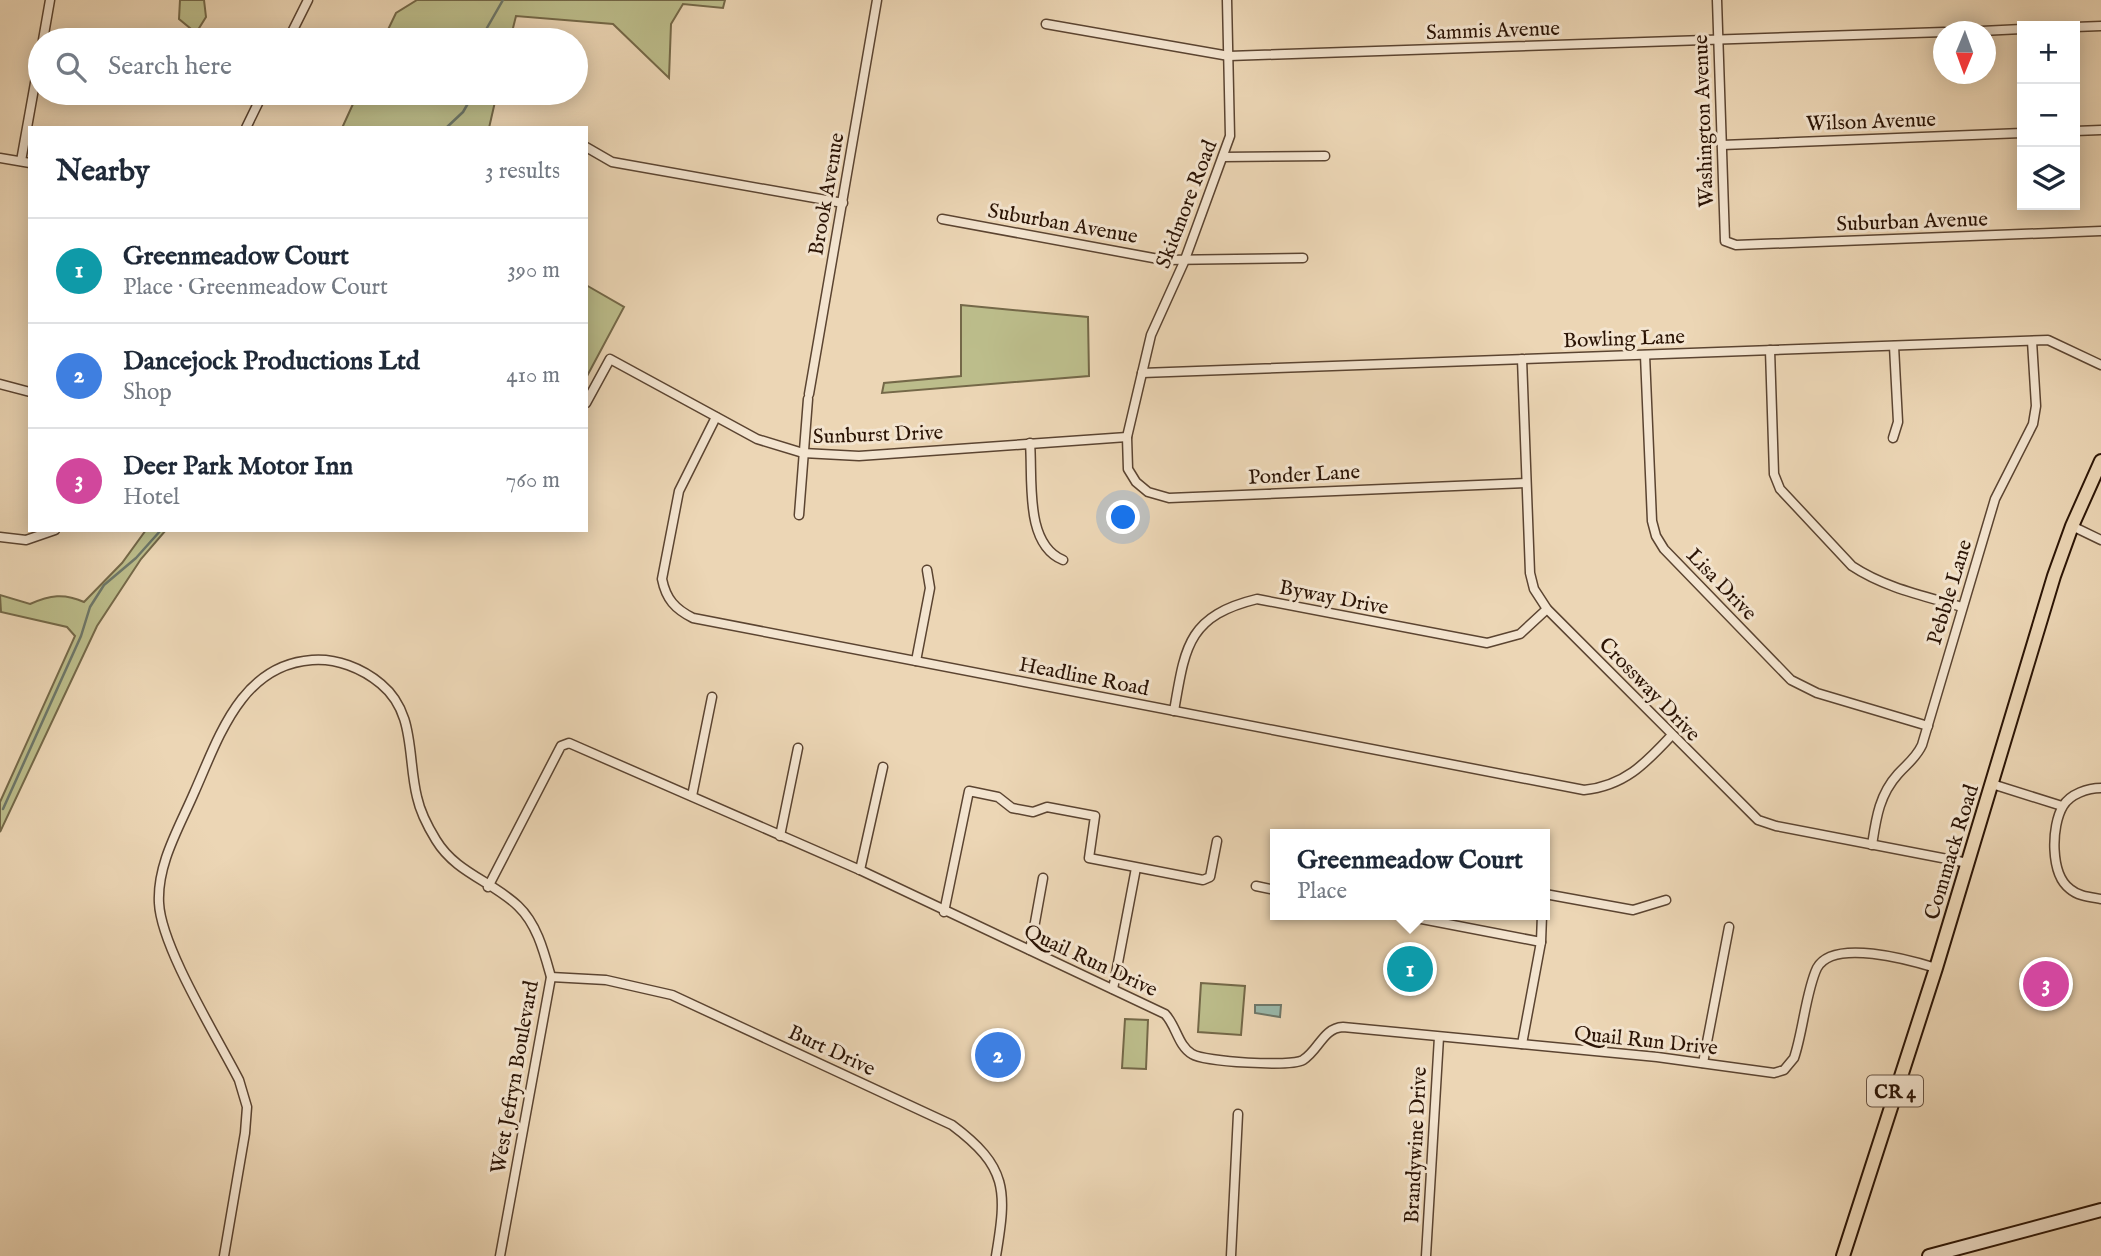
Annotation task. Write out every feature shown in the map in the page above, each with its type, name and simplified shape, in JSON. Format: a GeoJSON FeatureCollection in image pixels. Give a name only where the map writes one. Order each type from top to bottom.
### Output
{"type":"FeatureCollection","features":[{"type":"Feature","properties":{"kind":"main road","name":"Commack Road"},"geometry":{"type":"LineString","coordinates":[[1843,1256],[1936,968],[2072,526],[2101,461]]}},
{"type":"Feature","properties":{"kind":"street"},"geometry":{"type":"LineString","coordinates":[[45,28],[50,0]]}},
{"type":"Feature","properties":{"kind":"street"},"geometry":{"type":"LineString","coordinates":[[294,28],[308,0]]}},
{"type":"Feature","properties":{"kind":"street","name":"Brook Avenue"},"geometry":{"type":"LineString","coordinates":[[799,515],[809,397],[877,0]]}},
{"type":"Feature","properties":{"kind":"street","name":"Skidmore Road"},"geometry":{"type":"LineString","coordinates":[[1127,437],[1151,335],[1184,262],[1230,136],[1227,0]]}},
{"type":"Feature","properties":{"kind":"street","name":"Washington Avenue"},"geometry":{"type":"LineString","coordinates":[[1717,0],[1725,241]]}},
{"type":"Feature","properties":{"kind":"street","name":"Sammis Avenue"},"geometry":{"type":"LineString","coordinates":[[1046,24],[1229,56],[1933,32]]}},
{"type":"Feature","properties":{"kind":"street"},"geometry":{"type":"LineString","coordinates":[[2080,27],[2101,26]]}},
{"type":"Feature","properties":{"kind":"street"},"geometry":{"type":"LineString","coordinates":[[1996,30],[2017,29]]}},
{"type":"Feature","properties":{"kind":"street"},"geometry":{"type":"LineString","coordinates":[[30,126],[33,105]]}},
{"type":"Feature","properties":{"kind":"street"},"geometry":{"type":"LineString","coordinates":[[247,126],[257,105]]}},
{"type":"Feature","properties":{"kind":"street"},"geometry":{"type":"LineString","coordinates":[[2080,131],[2101,130]]}},
{"type":"Feature","properties":{"kind":"street","name":"Wilson Avenue"},"geometry":{"type":"LineString","coordinates":[[1722,145],[2017,133]]}},
{"type":"Feature","properties":{"kind":"street"},"geometry":{"type":"LineString","coordinates":[[0,158],[25,162],[28,141]]}},
{"type":"Feature","properties":{"kind":"street"},"geometry":{"type":"LineString","coordinates":[[588,148],[612,162],[843,203]]}},
{"type":"Feature","properties":{"kind":"street"},"geometry":{"type":"LineString","coordinates":[[1223,157],[1325,156]]}},
{"type":"Feature","properties":{"kind":"street","name":"Suburban Avenue"},"geometry":{"type":"LineString","coordinates":[[942,219],[1184,262],[1303,258]]}},
{"type":"Feature","properties":{"kind":"street","name":"Suburban Avenue"},"geometry":{"type":"LineString","coordinates":[[1725,241],[1736,245],[2101,231]]}},
{"type":"Feature","properties":{"kind":"street","name":"Bowling Lane"},"geometry":{"type":"LineString","coordinates":[[1142,373],[2032,341],[2060,344],[2101,365]]}},
{"type":"Feature","properties":{"kind":"street","name":"Pebble Lane"},"geometry":{"type":"LineString","coordinates":[[1872,845],[1878,806],[1898,774],[1916,758],[1928,726],[1995,499],[2033,425],[2036,406],[2032,341]]}},
{"type":"Feature","properties":{"kind":"street"},"geometry":{"type":"LineString","coordinates":[[1893,438],[1898,422],[1894,346]]}},
{"type":"Feature","properties":{"kind":"street"},"geometry":{"type":"LineString","coordinates":[[1770,350],[1774,474],[1780,489],[1852,566],[1883,584],[1962,607]]}},
{"type":"Feature","properties":{"kind":"street","name":"Lisa Drive"},"geometry":{"type":"LineString","coordinates":[[1645,355],[1652,521],[1664,549],[1791,680],[1817,693],[1928,726]]}},
{"type":"Feature","properties":{"kind":"street","name":"Sunburst Drive"},"geometry":{"type":"LineString","coordinates":[[588,399],[610,359],[757,439],[803,453],[859,456],[1127,437]]}},
{"type":"Feature","properties":{"kind":"street","name":"Crossway Drive"},"geometry":{"type":"LineString","coordinates":[[1522,359],[1530,573],[1534,589],[1547,609],[1671,736],[1758,820],[1776,826],[1968,863]]}},
{"type":"Feature","properties":{"kind":"street"},"geometry":{"type":"LineString","coordinates":[[0,384],[28,391]]}},
{"type":"Feature","properties":{"kind":"street","name":"Headline Road"},"geometry":{"type":"LineString","coordinates":[[716,417],[679,491],[662,579],[665,593],[678,611],[693,618],[1584,790],[1606,788],[1625,779],[1671,736]]}},
{"type":"Feature","properties":{"kind":"street","name":"Ponder Lane"},"geometry":{"type":"LineString","coordinates":[[1127,437],[1128,468],[1136,482],[1148,492],[1169,498],[1526,482]]}},
{"type":"Feature","properties":{"kind":"street"},"geometry":{"type":"LineString","coordinates":[[1030,443],[1040,541],[1050,555],[1063,560]]}},
{"type":"Feature","properties":{"kind":"street"},"geometry":{"type":"LineString","coordinates":[[2072,526],[2101,540]]}},
{"type":"Feature","properties":{"kind":"street"},"geometry":{"type":"LineString","coordinates":[[0,537],[26,540],[44,537],[52,532]]}},
{"type":"Feature","properties":{"kind":"street"},"geometry":{"type":"LineString","coordinates":[[916,661],[930,588],[927,570]]}},
{"type":"Feature","properties":{"kind":"street","name":"Byway Drive"},"geometry":{"type":"LineString","coordinates":[[1174,712],[1184,653],[1192,635],[1208,618],[1233,605],[1257,599],[1487,643],[1520,634],[1547,609]]}},
{"type":"Feature","properties":{"kind":"street","name":"West Jefryn Boulevard"},"geometry":{"type":"LineString","coordinates":[[224,1256],[244,1147],[247,1107],[239,1080],[161,927],[158,901],[160,877],[166,857],[237,702],[256,681],[278,667],[320,659],[364,672],[394,698],[405,718],[417,799],[437,842],[457,864],[517,905],[530,920],[551,977],[500,1256]]}},
{"type":"Feature","properties":{"kind":"street"},"geometry":{"type":"LineString","coordinates":[[692,796],[712,697]]}},
{"type":"Feature","properties":{"kind":"street","name":"Quail Run Drive"},"geometry":{"type":"LineString","coordinates":[[488,887],[561,746],[569,743],[860,870],[944,912],[1166,1014],[1186,1050],[1202,1058],[1296,1063],[1311,1054],[1324,1037],[1337,1028],[1522,1044],[1774,1073],[1784,1070],[1797,1050],[1818,967],[1829,956],[1847,951],[1936,968]]}},
{"type":"Feature","properties":{"kind":"street"},"geometry":{"type":"LineString","coordinates":[[780,836],[798,748]]}},
{"type":"Feature","properties":{"kind":"street"},"geometry":{"type":"LineString","coordinates":[[860,870],[883,767]]}},
{"type":"Feature","properties":{"kind":"street"},"geometry":{"type":"LineString","coordinates":[[1992,783],[2063,806]]}},
{"type":"Feature","properties":{"kind":"street"},"geometry":{"type":"LineString","coordinates":[[2101,788],[2077,793],[2063,806],[2053,854],[2054,867],[2070,890],[2101,899]]}},
{"type":"Feature","properties":{"kind":"street"},"geometry":{"type":"LineString","coordinates":[[944,912],[969,791],[998,797],[1012,808],[1033,812],[1047,807],[1095,816],[1089,858],[1136,868],[1203,880],[1210,877],[1217,841]]}},
{"type":"Feature","properties":{"kind":"street"},"geometry":{"type":"LineString","coordinates":[[1113,989],[1136,868]]}},
{"type":"Feature","properties":{"kind":"street"},"geometry":{"type":"LineString","coordinates":[[1030,950],[1043,878]]}},
{"type":"Feature","properties":{"kind":"street"},"geometry":{"type":"LineString","coordinates":[[1256,887],[1270,889]]}},
{"type":"Feature","properties":{"kind":"street"},"geometry":{"type":"LineString","coordinates":[[1550,895],[1633,910],[1666,900]]}},
{"type":"Feature","properties":{"kind":"street"},"geometry":{"type":"LineString","coordinates":[[1427,920],[1541,942]]}},
{"type":"Feature","properties":{"kind":"street"},"geometry":{"type":"LineString","coordinates":[[1522,1044],[1541,942],[1542,920]]}},
{"type":"Feature","properties":{"kind":"street"},"geometry":{"type":"LineString","coordinates":[[1703,1063],[1729,927]]}},
{"type":"Feature","properties":{"kind":"street","name":"Burt Drive"},"geometry":{"type":"LineString","coordinates":[[551,977],[606,979],[672,995],[952,1125],[976,1143],[994,1164],[1002,1189],[1003,1217],[996,1256]]}},
{"type":"Feature","properties":{"kind":"street","name":"Brandywine Drive"},"geometry":{"type":"LineString","coordinates":[[1426,1256],[1439,1037]]}},
{"type":"Feature","properties":{"kind":"street"},"geometry":{"type":"LineString","coordinates":[[1231,1256],[1238,1114]]}},
{"type":"Feature","properties":{"kind":"street"},"geometry":{"type":"LineString","coordinates":[[1929,1256],[2101,1210]]}},
{"type":"Feature","properties":{"kind":"green space"},"geometry":{"type":"Polygon","coordinates":[[[180,0],[204,0],[206,17],[199,28],[190,28],[179,19],[180,0]]]}},
{"type":"Feature","properties":{"kind":"green space"},"geometry":{"type":"Polygon","coordinates":[[[417,0],[725,0],[723,8],[683,4],[671,24],[669,78],[613,24],[516,16],[513,28],[389,28],[396,13],[417,0]]]}},
{"type":"Feature","properties":{"kind":"green space"},"geometry":{"type":"Polygon","coordinates":[[[353,105],[494,105],[489,126],[343,126],[353,105]]]}},
{"type":"Feature","properties":{"kind":"green space"},"geometry":{"type":"Polygon","coordinates":[[[588,286],[624,307],[588,374],[588,286]]]}},
{"type":"Feature","properties":{"kind":"green space"},"geometry":{"type":"Polygon","coordinates":[[[961,305],[1088,317],[1089,376],[882,393],[884,383],[961,376],[961,305]]]}},
{"type":"Feature","properties":{"kind":"green space"},"geometry":{"type":"Polygon","coordinates":[[[145,532],[164,532],[141,559],[97,626],[0,832],[0,802],[75,636],[67,627],[1,612],[0,595],[30,604],[57,596],[84,602],[122,563],[145,532]]]}},
{"type":"Feature","properties":{"kind":"green space"},"geometry":{"type":"Polygon","coordinates":[[[1201,983],[1245,986],[1241,1035],[1198,1032],[1201,983]]]}},
{"type":"Feature","properties":{"kind":"green space"},"geometry":{"type":"Polygon","coordinates":[[[1125,1019],[1148,1020],[1146,1069],[1122,1068],[1125,1019]]]}},
{"type":"Feature","properties":{"kind":"shaded area"},"geometry":{"type":"Polygon","coordinates":[[[1255,1005],[1281,1005],[1280,1017],[1255,1013],[1255,1005]]]}},
{"type":"Feature","properties":{"kind":"waterway"},"geometry":{"type":"LineString","coordinates":[[487,28],[503,0]]}},
{"type":"Feature","properties":{"kind":"waterway"},"geometry":{"type":"LineString","coordinates":[[448,126],[467,105]]}},
{"type":"Feature","properties":{"kind":"waterway"},"geometry":{"type":"LineString","coordinates":[[3,809],[81,636],[90,607],[104,585],[136,558],[159,532]]}},
{"type":"Feature","properties":{"kind":"place","name":"Greenmeadow Court"},"geometry":{"type":"Point","coordinates":[1410,969]}},
{"type":"Feature","properties":{"kind":"place","name":"Deer Park Motor Inn"},"geometry":{"type":"Point","coordinates":[2046,984]}},
{"type":"Feature","properties":{"kind":"place","name":"Dancejock Productions Ltd"},"geometry":{"type":"Point","coordinates":[998,1055]}}]}
